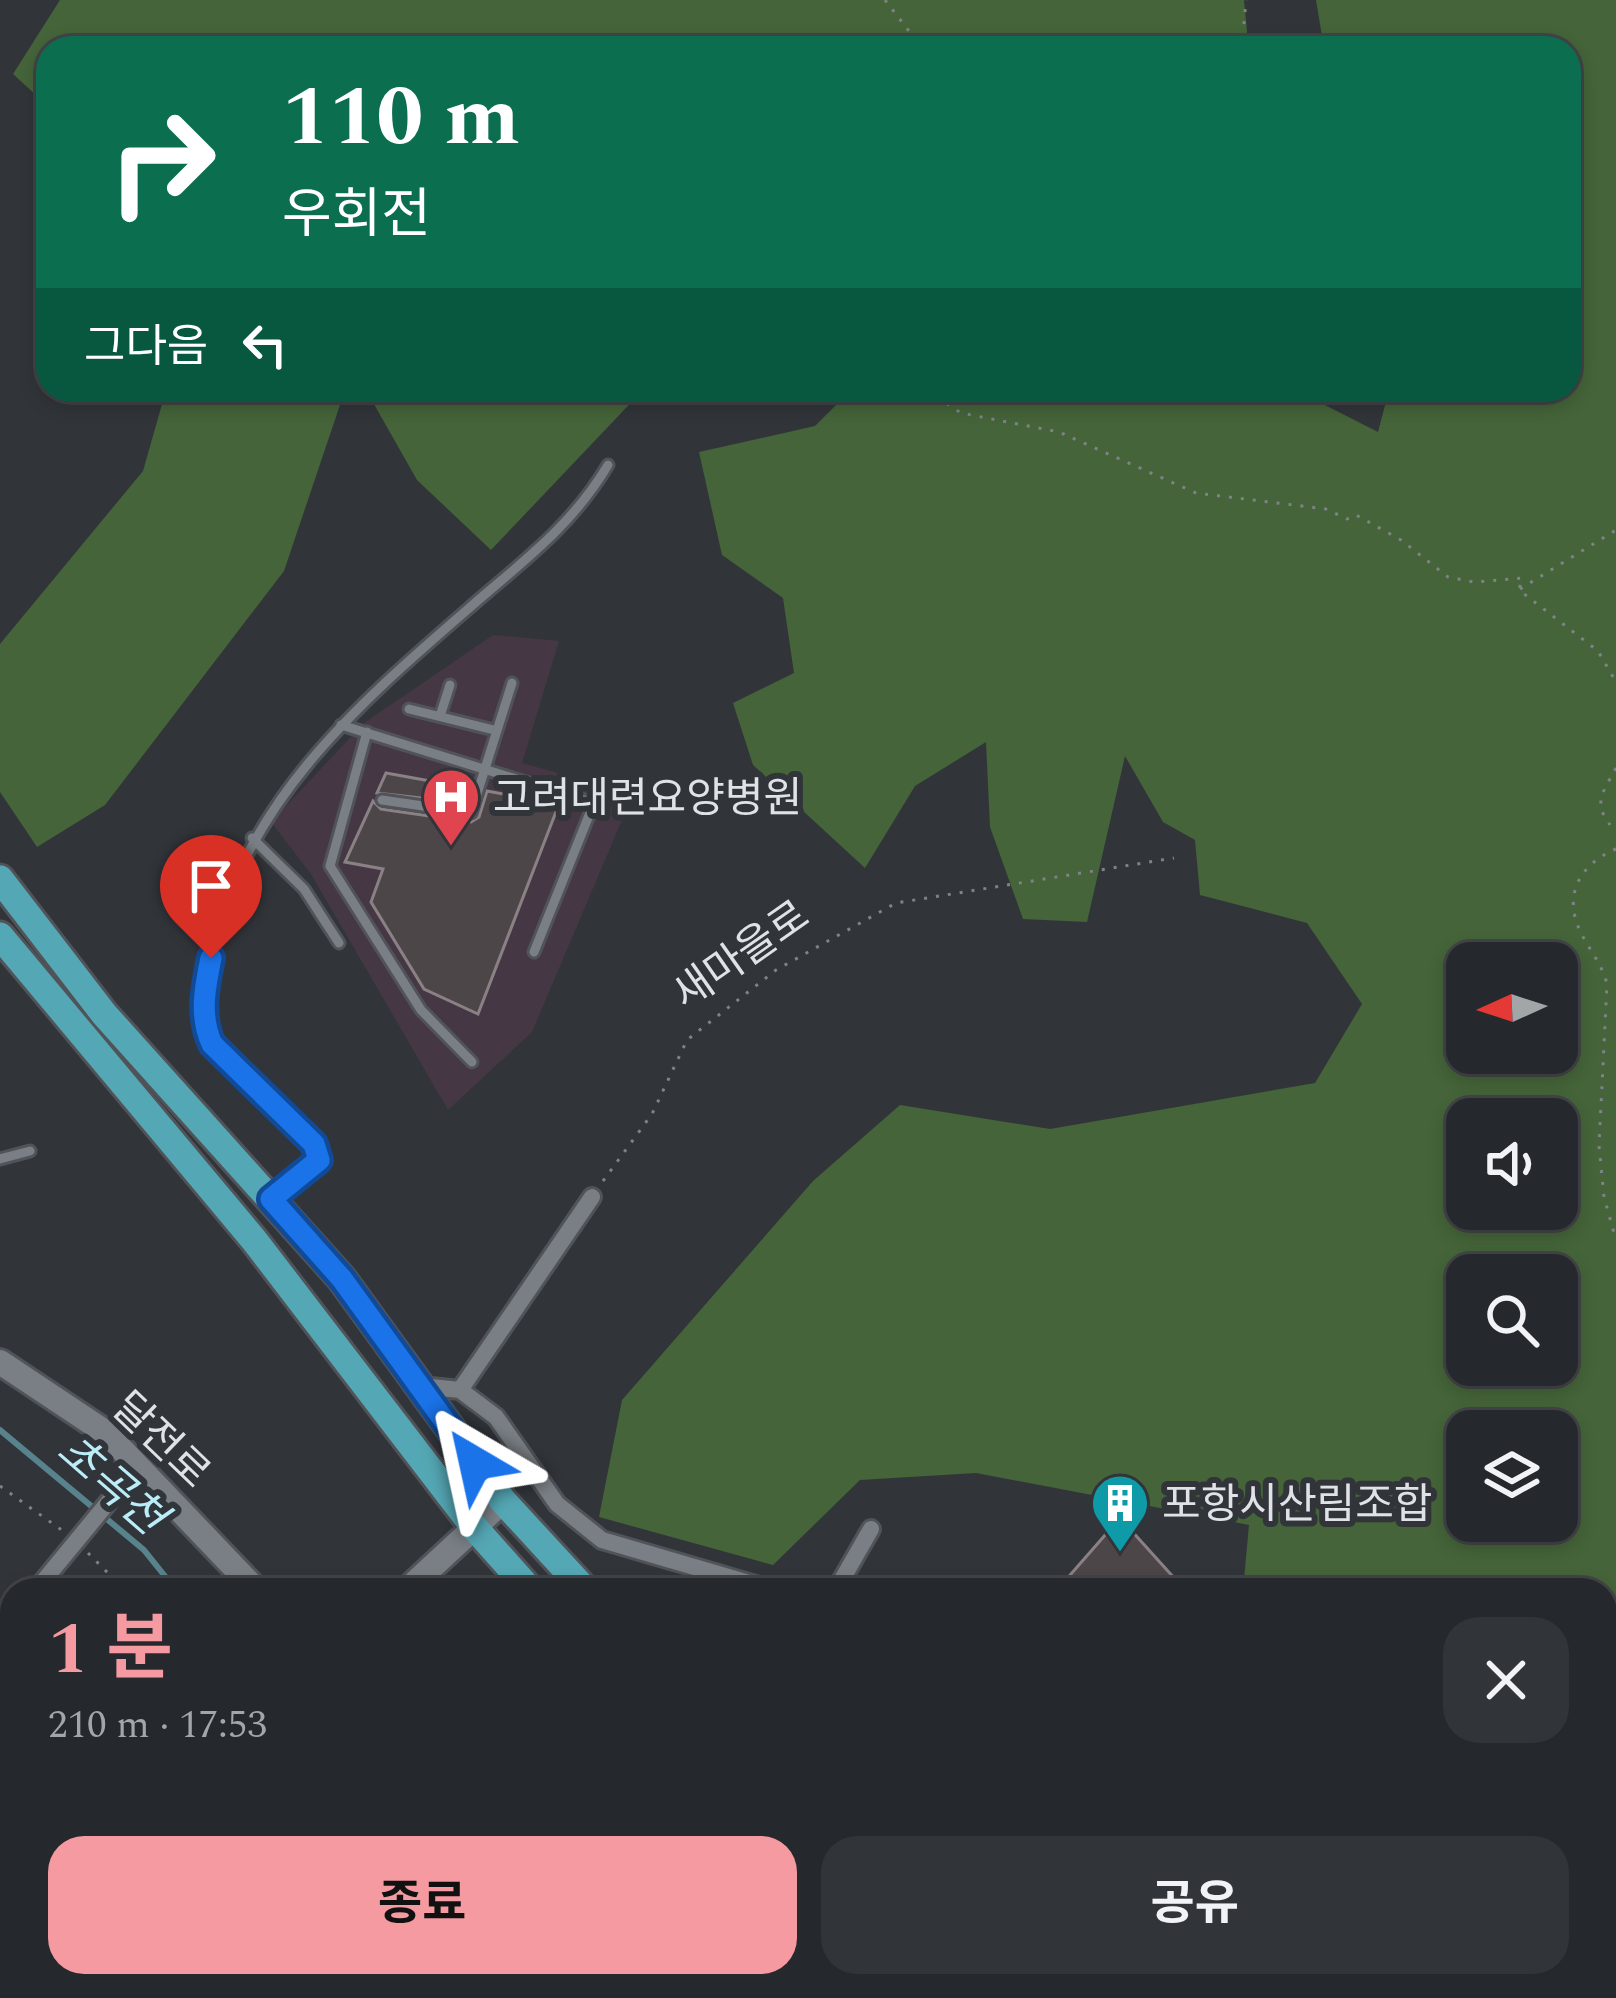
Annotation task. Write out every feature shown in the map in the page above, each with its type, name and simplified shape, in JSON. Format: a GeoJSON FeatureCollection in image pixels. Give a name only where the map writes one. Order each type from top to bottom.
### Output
{"type":"FeatureCollection","features":[{"type":"Feature","properties":{"kind":"main road"},"geometry":{"type":"LineString","coordinates":[[0,879],[104,1014],[342,1279],[503,1501],[574,1578]]}},
{"type":"Feature","properties":{"kind":"main road"},"geometry":{"type":"LineString","coordinates":[[0,936],[254,1240],[474,1527],[519,1578]]}},
{"type":"Feature","properties":{"kind":"street"},"geometry":{"type":"LineString","coordinates":[[460,1390],[592,1197]]}},
{"type":"Feature","properties":{"kind":"street","name":"달전로"},"geometry":{"type":"LineString","coordinates":[[0,1362],[106,1432],[135,1470],[244,1578]]}},
{"type":"Feature","properties":{"kind":"street"},"geometry":{"type":"LineString","coordinates":[[420,1386],[460,1390],[496,1418],[557,1504],[602,1540],[731,1578]]}},
{"type":"Feature","properties":{"kind":"street"},"geometry":{"type":"LineString","coordinates":[[46,1578],[135,1470]]}},
{"type":"Feature","properties":{"kind":"street"},"geometry":{"type":"LineString","coordinates":[[420,1578],[503,1501]]}},
{"type":"Feature","properties":{"kind":"street"},"geometry":{"type":"LineString","coordinates":[[843,1578],[871,1528]]}},
{"type":"Feature","properties":{"kind":"lane"},"geometry":{"type":"LineString","coordinates":[[271,1199],[319,1160],[314,1144],[212,1044],[205,1029],[204,995],[219,920],[252,838],[322,742],[477,601],[534,556],[586,501],[608,465]]}},
{"type":"Feature","properties":{"kind":"lane"},"geometry":{"type":"LineString","coordinates":[[382,800],[471,813],[512,682]]}},
{"type":"Feature","properties":{"kind":"lane"},"geometry":{"type":"LineString","coordinates":[[440,716],[450,685]]}},
{"type":"Feature","properties":{"kind":"lane"},"geometry":{"type":"LineString","coordinates":[[409,709],[494,730]]}},
{"type":"Feature","properties":{"kind":"lane"},"geometry":{"type":"LineString","coordinates":[[341,724],[594,802],[534,952]]}},
{"type":"Feature","properties":{"kind":"lane"},"geometry":{"type":"LineString","coordinates":[[367,732],[330,866],[421,1010],[472,1062]]}},
{"type":"Feature","properties":{"kind":"lane"},"geometry":{"type":"LineString","coordinates":[[252,838],[304,889],[339,943]]}},
{"type":"Feature","properties":{"kind":"lane"},"geometry":{"type":"LineString","coordinates":[[0,1159],[30,1151]]}},
{"type":"Feature","properties":{"kind":"path"},"geometry":{"type":"LineString","coordinates":[[885,0],[913,36]]}},
{"type":"Feature","properties":{"kind":"path"},"geometry":{"type":"LineString","coordinates":[[1243,36],[1246,0]]}},
{"type":"Feature","properties":{"kind":"path"},"geometry":{"type":"LineString","coordinates":[[945,402],[961,413],[1059,432],[1196,493],[1326,509],[1346,519],[1356,515],[1400,540],[1448,577],[1474,582],[1522,578],[1519,590]]}},
{"type":"Feature","properties":{"kind":"path"},"geometry":{"type":"LineString","coordinates":[[1519,590],[1616,530]]}},
{"type":"Feature","properties":{"kind":"path"},"geometry":{"type":"LineString","coordinates":[[1519,590],[1598,651],[1616,682]]}},
{"type":"Feature","properties":{"kind":"path"},"geometry":{"type":"LineString","coordinates":[[1616,768],[1600,800],[1601,815],[1616,832]]}},
{"type":"Feature","properties":{"kind":"path"},"geometry":{"type":"LineString","coordinates":[[1616,849],[1593,859],[1583,870],[1576,913],[1607,984],[1599,1146],[1604,1197],[1616,1240]]}},
{"type":"Feature","properties":{"kind":"path","name":"새마을로"},"geometry":{"type":"LineString","coordinates":[[592,1197],[652,1114],[687,1040],[776,970],[896,903],[1174,858]]}},
{"type":"Feature","properties":{"kind":"shaded area","name":"고려대련요양병원"},"geometry":{"type":"Polygon","coordinates":[[[493,635],[559,641],[522,763],[633,794],[532,1032],[448,1110],[311,874],[271,822],[364,723],[493,635]]]}},
{"type":"Feature","properties":{"kind":"green space"},"geometry":{"type":"Polygon","coordinates":[[[60,0],[1244,0],[1247,32],[1246,36],[37,36],[60,0]]]}},
{"type":"Feature","properties":{"kind":"green space"},"geometry":{"type":"Polygon","coordinates":[[[1316,0],[1616,0],[1616,1578],[1244,1578],[1249,1525],[976,1473],[860,1480],[773,1565],[599,1517],[622,1400],[813,1181],[900,1105],[1050,1129],[1315,1083],[1362,1004],[1307,923],[1200,895],[1195,840],[1163,822],[1125,756],[1087,922],[1023,919],[990,827],[986,742],[915,786],[865,868],[753,765],[733,703],[794,673],[783,598],[722,555],[699,452],[815,426],[839,402],[1319,402],[1378,432],[1386,402],[1581,402],[1581,36],[1322,36],[1316,0]]]}},
{"type":"Feature","properties":{"kind":"green space"},"geometry":{"type":"Polygon","coordinates":[[[36,38],[36,95],[13,74],[36,38]]]}},
{"type":"Feature","properties":{"kind":"green space"},"geometry":{"type":"Polygon","coordinates":[[[163,402],[341,402],[284,571],[105,805],[37,847],[0,792],[0,644],[143,471],[163,402]]]}},
{"type":"Feature","properties":{"kind":"green space"},"geometry":{"type":"Polygon","coordinates":[[[373,402],[632,402],[491,550],[417,480],[373,402]]]}},
{"type":"Feature","properties":{"kind":"building"},"geometry":{"type":"Polygon","coordinates":[[[386,773],[469,788],[465,803],[377,793],[386,773]]]}},
{"type":"Feature","properties":{"kind":"building"},"geometry":{"type":"Polygon","coordinates":[[[487,791],[559,804],[478,1014],[424,989],[371,902],[383,869],[345,862],[373,801],[381,809],[471,822],[479,817],[487,791]]]}},
{"type":"Feature","properties":{"kind":"building","name":"포항시산림조합"},"geometry":{"type":"Polygon","coordinates":[[[1120,1518],[1174,1578],[1068,1578],[1120,1518]]]}},
{"type":"Feature","properties":{"kind":"waterway","name":"초곡천"},"geometry":{"type":"LineString","coordinates":[[0,1430],[144,1550],[166,1578]]}},
{"type":"Feature","properties":{"kind":"place","name":"고려대련요양병원"},"geometry":{"type":"Point","coordinates":[451,848]}},
{"type":"Feature","properties":{"kind":"place","name":"포항시산림조합"},"geometry":{"type":"Point","coordinates":[1120,1554]}},
{"type":"Feature","properties":{"kind":"route"},"geometry":{"type":"LineString","coordinates":[[211,958],[204,995],[205,1029],[212,1044],[314,1144],[319,1160],[271,1199],[342,1279],[475,1463]]}}]}
